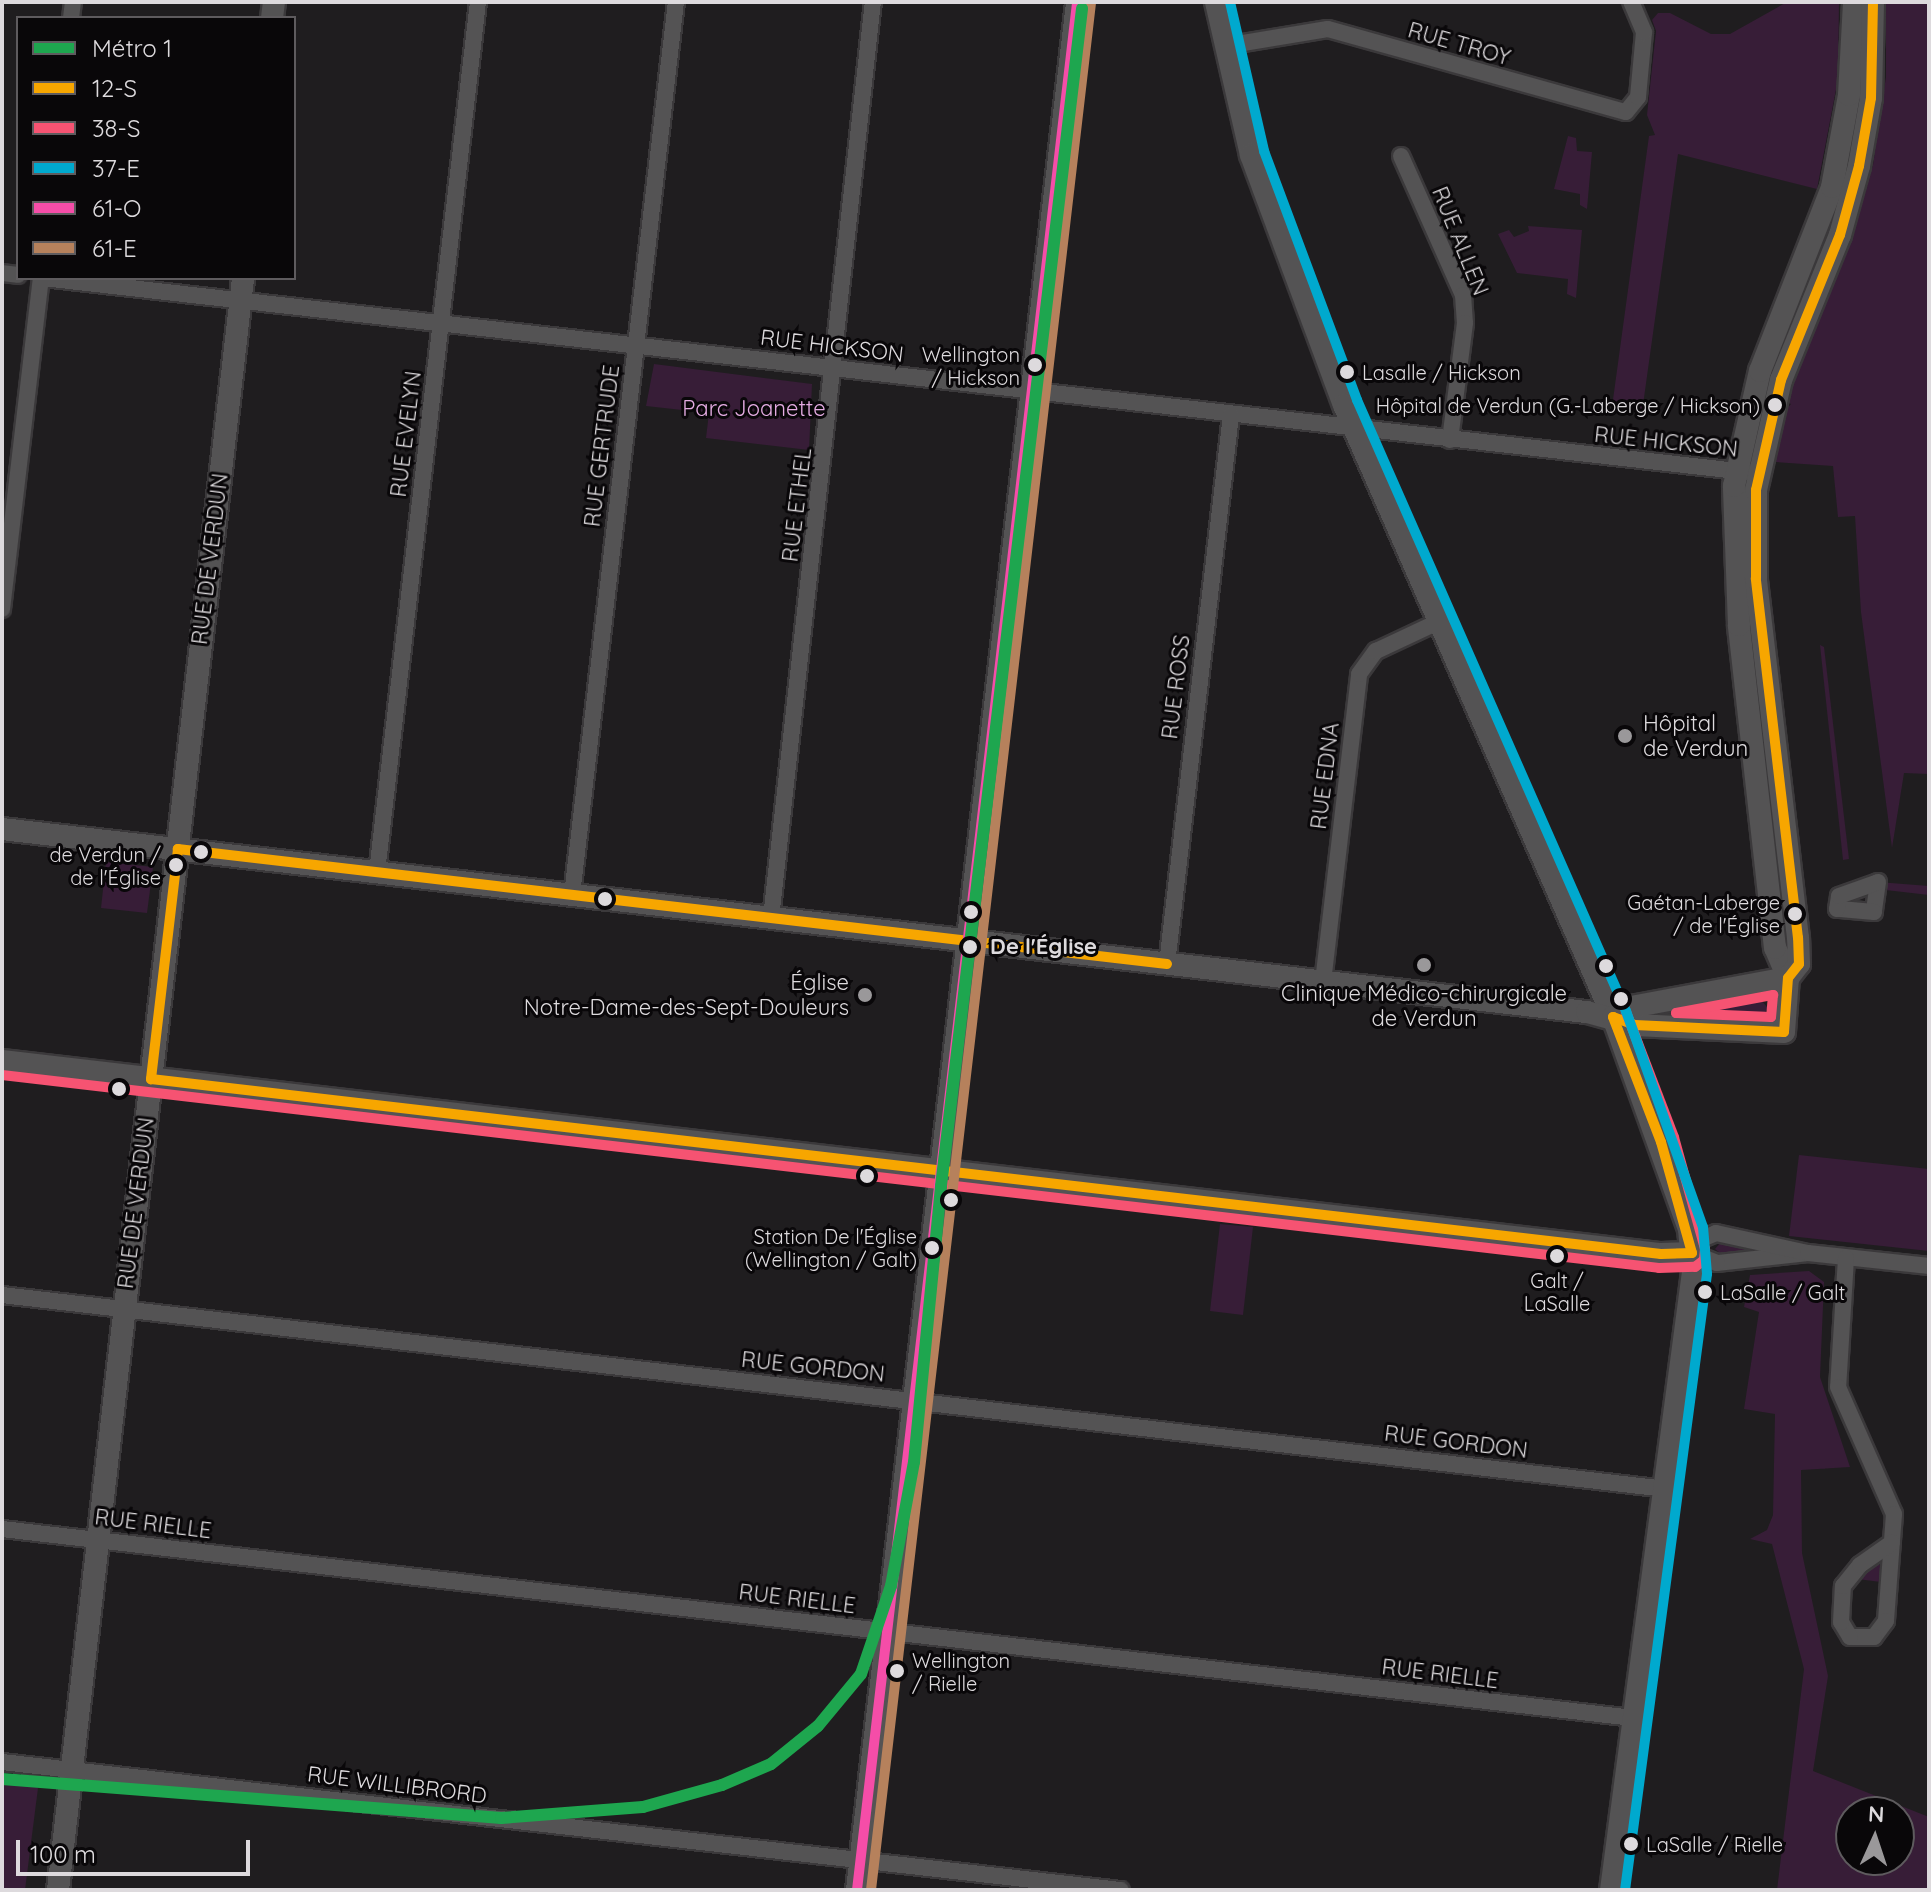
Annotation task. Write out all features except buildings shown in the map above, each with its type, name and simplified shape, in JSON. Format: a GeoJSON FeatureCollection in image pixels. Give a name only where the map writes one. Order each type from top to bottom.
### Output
{"type":"FeatureCollection","features":[{"type":"Feature","properties":{"kind":"main road"},"geometry":{"type":"LineString","coordinates":[[857,1890],[1077,2]]}},
{"type":"Feature","properties":{"kind":"main road"},"geometry":{"type":"LineString","coordinates":[[1216,2],[1251,155],[1353,429],[1613,1017],[1661,1142],[1692,1253],[1666,1489],[1611,1890]]}},
{"type":"Feature","properties":{"kind":"main road"},"geometry":{"type":"LineString","coordinates":[[2,829],[1323,982],[1613,1017],[1635,1025],[1784,1032],[1788,978],[1799,964],[1783,898],[1773,818],[1744,542],[1747,472],[1760,371],[1832,187],[1849,95],[1854,2]]}},
{"type":"Feature","properties":{"kind":"main road"},"geometry":{"type":"LineString","coordinates":[[1747,472],[1840,235],[1859,166],[1871,98],[1873,2]]}},
{"type":"Feature","properties":{"kind":"main road","name":"RUE DE VERDUN"},"geometry":{"type":"LineString","coordinates":[[58,1890],[241,289]]}},
{"type":"Feature","properties":{"kind":"main road"},"geometry":{"type":"LineString","coordinates":[[1613,1017],[1631,1007],[1788,978]]}},
{"type":"Feature","properties":{"kind":"main road"},"geometry":{"type":"LineString","coordinates":[[2,1061],[1661,1254],[1692,1253]]}},
{"type":"Feature","properties":{"kind":"street","name":"RUE EVELYN"},"geometry":{"type":"LineString","coordinates":[[377,872],[478,2]]}},
{"type":"Feature","properties":{"kind":"street","name":"RUE GERTRUDE"},"geometry":{"type":"LineString","coordinates":[[572,895],[676,2]]}},
{"type":"Feature","properties":{"kind":"street","name":"RUE ETHEL"},"geometry":{"type":"LineString","coordinates":[[771,918],[873,2]]}},
{"type":"Feature","properties":{"kind":"street","name":"RUE TROY"},"geometry":{"type":"LineString","coordinates":[[1225,46],[1328,29],[1529,88],[1620,111],[1632,109],[1644,32],[1631,2]]}},
{"type":"Feature","properties":{"kind":"street","name":"RUE ALLEN"},"geometry":{"type":"LineString","coordinates":[[1401,156],[1463,295],[1465,323],[1450,440]]}},
{"type":"Feature","properties":{"kind":"street"},"geometry":{"type":"LineString","coordinates":[[2,609],[42,280]]}},
{"type":"Feature","properties":{"kind":"street","name":"RUE HICKSON"},"geometry":{"type":"LineString","coordinates":[[78,280],[241,289],[441,324],[1747,472]]}},
{"type":"Feature","properties":{"kind":"street","name":"RUE ROSS"},"geometry":{"type":"LineString","coordinates":[[1167,964],[1231,415]]}},
{"type":"Feature","properties":{"kind":"street","name":"RUE EDNA"},"geometry":{"type":"LineString","coordinates":[[1323,982],[1359,674],[1364,660],[1376,651],[1438,622]]}},
{"type":"Feature","properties":{"kind":"street"},"geometry":{"type":"LineString","coordinates":[[1808,1253],[1717,1263],[1692,1253],[1702,1239],[1716,1233],[1808,1253],[1929,1266]]}},
{"type":"Feature","properties":{"kind":"street"},"geometry":{"type":"LineString","coordinates":[[1846,1258],[1838,1387],[1892,1500],[1892,1543],[1886,1621],[1874,1637],[1850,1637],[1841,1622],[1843,1586],[1860,1565],[1892,1543]]}},
{"type":"Feature","properties":{"kind":"street","name":"RUE GORDON"},"geometry":{"type":"LineString","coordinates":[[2,1295],[1666,1489]]}},
{"type":"Feature","properties":{"kind":"street","name":"RUE RIELLE"},"geometry":{"type":"LineString","coordinates":[[2,1529],[1634,1718]]}},
{"type":"Feature","properties":{"kind":"street","name":"RUE WILLIBRORD"},"geometry":{"type":"LineString","coordinates":[[2,1762],[1121,1890]]}},
{"type":"Feature","properties":{"kind":"green space"},"geometry":{"type":"Polygon","coordinates":[[[1787,2],[1839,2],[1838,79],[1817,189],[1678,154],[1642,412],[1612,407],[1649,136],[1655,135],[1647,115],[1656,31],[1652,20],[1658,13],[1670,13],[1711,34],[1730,34],[1787,2]]]}},
{"type":"Feature","properties":{"kind":"green space"},"geometry":{"type":"Polygon","coordinates":[[[1886,2],[1929,2],[1929,774],[1904,773],[1892,848],[1861,612],[1855,516],[1838,517],[1833,466],[1776,462],[1775,453],[1784,412],[1791,404],[1786,402],[1792,384],[1847,251],[1873,165],[1886,77],[1886,2]]]}},
{"type":"Feature","properties":{"kind":"green space"},"geometry":{"type":"Polygon","coordinates":[[[1857,101],[1862,102],[1839,207],[1766,398],[1753,451],[1758,406],[1857,101]]]}},
{"type":"Feature","properties":{"kind":"green space"},"geometry":{"type":"Polygon","coordinates":[[[1568,136],[1576,138],[1577,151],[1592,152],[1587,209],[1580,205],[1580,194],[1554,189],[1568,136]]]}},
{"type":"Feature","properties":{"kind":"green space"},"geometry":{"type":"Polygon","coordinates":[[[1528,226],[1582,230],[1576,298],[1567,294],[1568,279],[1517,273],[1498,234],[1509,230],[1514,237],[1529,231],[1528,226]]]}},
{"type":"Feature","properties":{"kind":"green space","name":"Parc Joanette"},"geometry":{"type":"Polygon","coordinates":[[[654,364],[812,384],[809,450],[706,438],[709,413],[646,406],[654,364]]]}},
{"type":"Feature","properties":{"kind":"green space"},"geometry":{"type":"Polygon","coordinates":[[[1820,645],[1824,647],[1849,859],[1843,860],[1820,645]]]}},
{"type":"Feature","properties":{"kind":"green space"},"geometry":{"type":"Polygon","coordinates":[[[106,862],[153,867],[147,913],[101,908],[106,862]]]}},
{"type":"Feature","properties":{"kind":"green space"},"geometry":{"type":"Polygon","coordinates":[[[1878,882],[1929,886],[1929,895],[1877,889],[1878,882]]]}},
{"type":"Feature","properties":{"kind":"green space"},"geometry":{"type":"Polygon","coordinates":[[[1760,999],[1768,1008],[1762,1017],[1682,1012],[1760,999]]]}},
{"type":"Feature","properties":{"kind":"green space"},"geometry":{"type":"Polygon","coordinates":[[[1799,1155],[1929,1169],[1929,1251],[1789,1236],[1799,1155]]]}},
{"type":"Feature","properties":{"kind":"green space"},"geometry":{"type":"Polygon","coordinates":[[[1220,1224],[1253,1227],[1243,1315],[1210,1311],[1220,1224]]]}},
{"type":"Feature","properties":{"kind":"green space"},"geometry":{"type":"Polygon","coordinates":[[[1721,1242],[1757,1250],[1721,1254],[1715,1249],[1721,1242]]]}},
{"type":"Feature","properties":{"kind":"green space"},"geometry":{"type":"Polygon","coordinates":[[[1809,1271],[1824,1282],[1820,1377],[1850,1467],[1801,1470],[1802,1553],[1828,1676],[1813,1771],[1876,1796],[1835,1796],[1835,1876],[1915,1876],[1915,1811],[1929,1817],[1929,1890],[1777,1890],[1804,1669],[1772,1544],[1750,1539],[1767,1530],[1773,1515],[1775,1414],[1744,1409],[1759,1312],[1744,1307],[1750,1275],[1809,1271]]]}},
{"type":"Feature","properties":{"kind":"green space"},"geometry":{"type":"Polygon","coordinates":[[[1874,1564],[1881,1565],[1881,1582],[1857,1579],[1874,1564]]]}},
{"type":"Feature","properties":{"kind":"green space"},"geometry":{"type":"Polygon","coordinates":[[[2,1777],[31,1781],[38,1788],[25,1890],[2,1890],[2,1777]]]}},
{"type":"Feature","properties":{"kind":"metro line","name":"1"},"geometry":{"type":"LineString","coordinates":[[2,1779],[501,1818],[643,1807],[722,1785],[771,1764],[818,1726],[861,1674],[891,1586],[914,1462],[941,1186],[1082,8]]}},
{"type":"Feature","properties":{"kind":"transit line","name":"61-O"},"geometry":{"type":"LineString","coordinates":[[857,1890],[1077,2]]}},
{"type":"Feature","properties":{"kind":"transit line","name":"37-E"},"geometry":{"type":"LineString","coordinates":[[1230,2],[1264,151],[1357,400],[1626,1011],[1703,1227],[1707,1274],[1625,1890]]}},
{"type":"Feature","properties":{"kind":"transit line","name":"12-S"},"geometry":{"type":"LineString","coordinates":[[1613,1017],[1635,1025],[1784,1032],[1788,978],[1799,964],[1798,938],[1756,578],[1756,490],[1781,380],[1840,235],[1859,166],[1871,98],[1873,2]]}},
{"type":"Feature","properties":{"kind":"transit line","name":"61-E"},"geometry":{"type":"LineString","coordinates":[[871,1890],[1091,4]]}},
{"type":"Feature","properties":{"kind":"transit line","name":"12-S"},"geometry":{"type":"LineString","coordinates":[[1167,964],[178,849],[151,1079],[1661,1254],[1692,1253],[1661,1142],[1613,1017]]}},
{"type":"Feature","properties":{"kind":"transit line","name":"38-S"},"geometry":{"type":"LineString","coordinates":[[1773,995],[1771,1017],[1676,1013],[1773,995]]}},
{"type":"Feature","properties":{"kind":"transit line","name":"38-S"},"geometry":{"type":"LineString","coordinates":[[2,1075],[1659,1268],[1695,1267],[1704,1260],[1705,1249],[1674,1137],[1626,1012]]}},
{"type":"Feature","properties":{"kind":"place","name":"Wellington / Hickson"},"geometry":{"type":"Point","coordinates":[1035,365]}},
{"type":"Feature","properties":{"kind":"place","name":"Lasalle / Hickson"},"geometry":{"type":"Point","coordinates":[1347,372]}},
{"type":"Feature","properties":{"kind":"place","name":"Hôpital de Verdun (G.-Laberge / Hickson)"},"geometry":{"type":"Point","coordinates":[1775,405]}},
{"type":"Feature","properties":{"kind":"place","name":"Hôpital de Verdun"},"geometry":{"type":"Point","coordinates":[1625,736]}},
{"type":"Feature","properties":{"kind":"place","name":"de Verdun / de l'Église"},"geometry":{"type":"Point","coordinates":[176,865]}},
{"type":"Feature","properties":{"kind":"place","name":"Gaétan-Laberge / de l'Église"},"geometry":{"type":"Point","coordinates":[1795,914]}},
{"type":"Feature","properties":{"kind":"place","name":"De l'Église"},"geometry":{"type":"Point","coordinates":[970,947]}},
{"type":"Feature","properties":{"kind":"place","name":"Clinique Médico-chirurgicale de Verdun"},"geometry":{"type":"Point","coordinates":[1424,965]}},
{"type":"Feature","properties":{"kind":"place","name":"Église Notre-Dame-des-Sept-Douleurs"},"geometry":{"type":"Point","coordinates":[865,995]}},
{"type":"Feature","properties":{"kind":"place","name":"Station De l'Église (Wellington / Galt)"},"geometry":{"type":"Point","coordinates":[932,1248]}},
{"type":"Feature","properties":{"kind":"place","name":"Galt / LaSalle"},"geometry":{"type":"Point","coordinates":[1557,1256]}},
{"type":"Feature","properties":{"kind":"place","name":"LaSalle / Galt"},"geometry":{"type":"Point","coordinates":[1705,1292]}},
{"type":"Feature","properties":{"kind":"place","name":"Wellington / Rielle"},"geometry":{"type":"Point","coordinates":[897,1671]}},
{"type":"Feature","properties":{"kind":"place","name":"LaSalle / Rielle"},"geometry":{"type":"Point","coordinates":[1631,1844]}}]}
